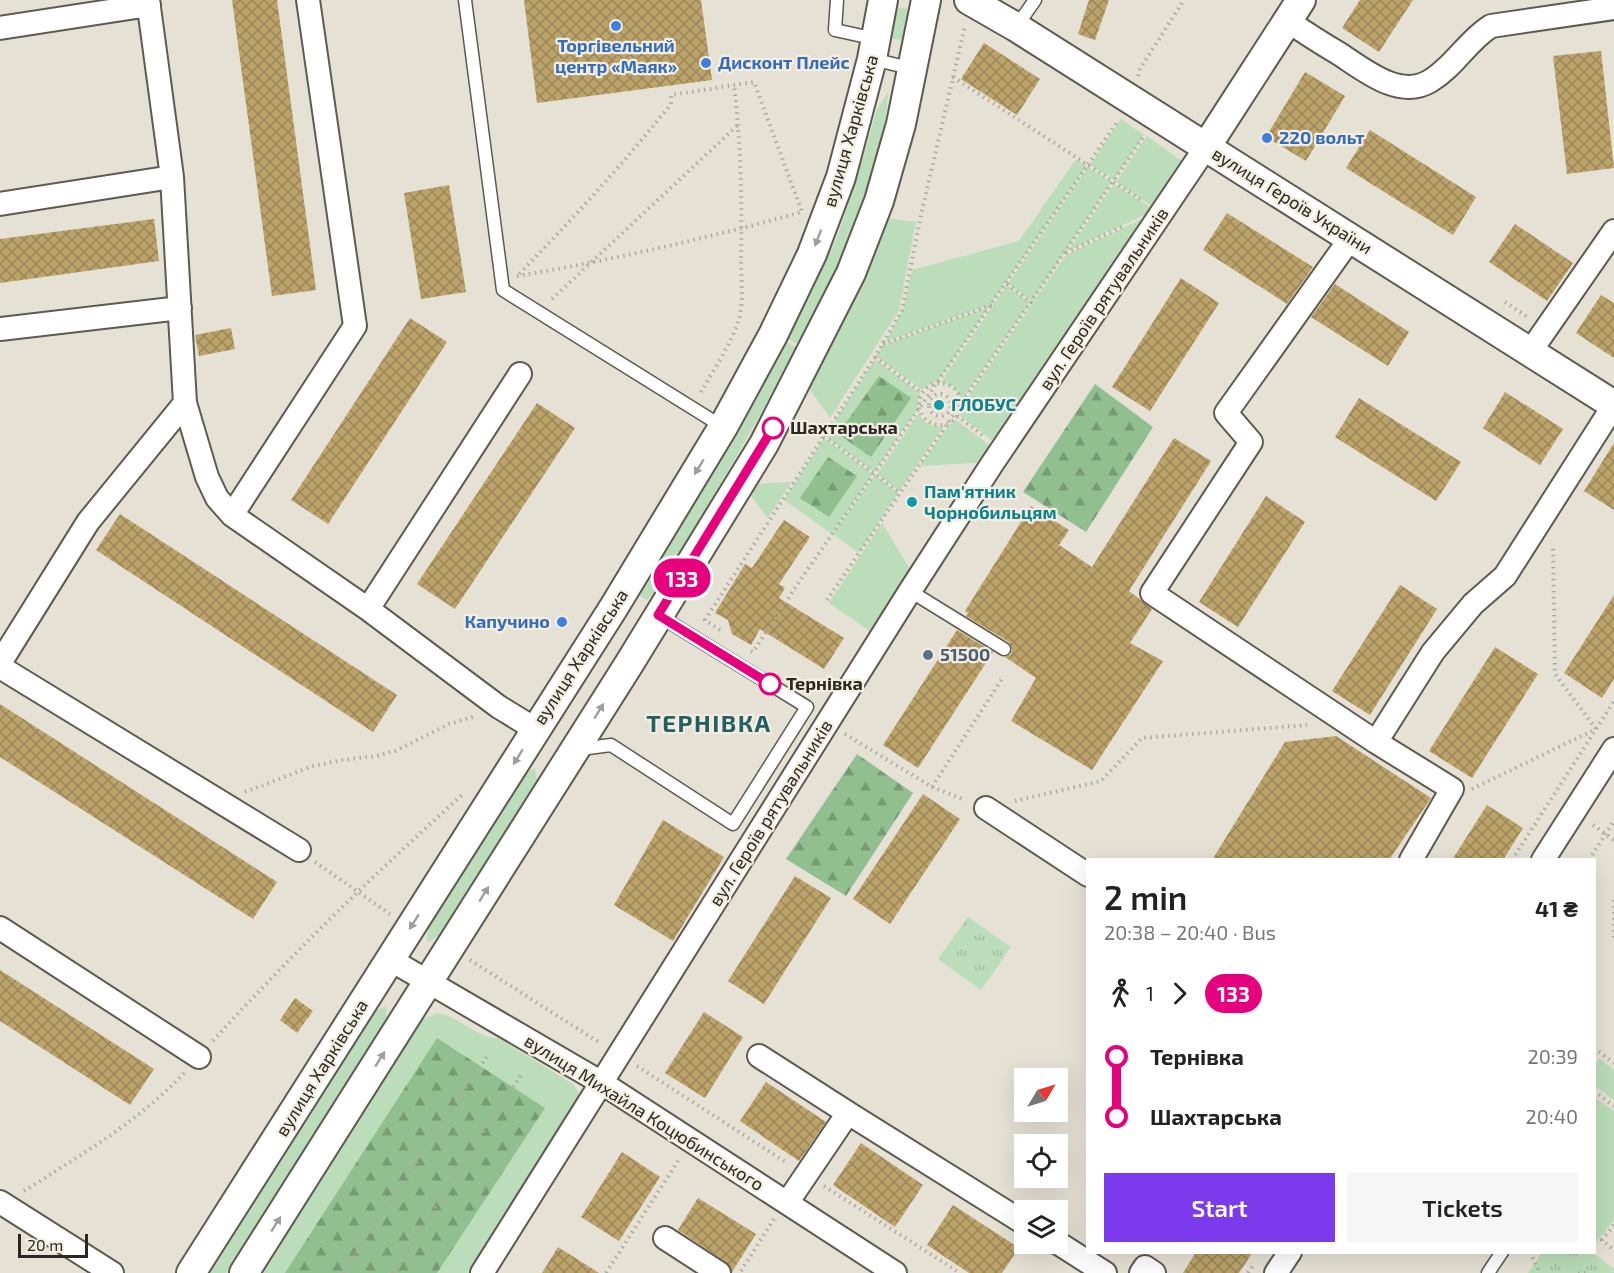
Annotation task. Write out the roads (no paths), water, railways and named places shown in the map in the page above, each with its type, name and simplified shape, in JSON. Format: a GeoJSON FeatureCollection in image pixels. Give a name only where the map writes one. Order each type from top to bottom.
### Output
{"type":"FeatureCollection","features":[{"type":"Feature","properties":{"kind":"street"},"geometry":{"type":"LineString","coordinates":[[232,514],[355,326],[308,0]]}},
{"type":"Feature","properties":{"kind":"street","name":"вулиця Харківська"},"geometry":{"type":"LineString","coordinates":[[191,1273],[623,593],[723,427],[812,254],[842,177],[874,49],[883,0]]}},
{"type":"Feature","properties":{"kind":"street"},"geometry":{"type":"LineString","coordinates":[[244,1273],[573,752],[764,444],[814,350],[851,273],[879,201],[914,69],[926,0]]}},
{"type":"Feature","properties":{"kind":"street"},"geometry":{"type":"LineString","coordinates":[[0,28],[149,2],[172,177],[185,403],[207,477],[218,498],[232,514],[368,609],[499,707],[573,752]]}},
{"type":"Feature","properties":{"kind":"street"},"geometry":{"type":"LineString","coordinates":[[1206,147],[1294,10],[1377,78],[1405,87],[1415,87],[1439,75],[1480,33],[1491,26],[1614,8]]}},
{"type":"Feature","properties":{"kind":"street","name":"вулиця Героїв України"},"geometry":{"type":"LineString","coordinates":[[967,10],[1016,27],[1614,405]]}},
{"type":"Feature","properties":{"kind":"street","name":"вул. Героїв рятувальників"},"geometry":{"type":"LineString","coordinates":[[482,1273],[910,591],[1206,147]]}},
{"type":"Feature","properties":{"kind":"street"},"geometry":{"type":"LineString","coordinates":[[0,204],[172,177]]}},
{"type":"Feature","properties":{"kind":"street"},"geometry":{"type":"LineString","coordinates":[[1530,352],[1614,231]]}},
{"type":"Feature","properties":{"kind":"street"},"geometry":{"type":"LineString","coordinates":[[1350,239],[1226,413],[1251,442],[1152,593],[1345,722],[1452,789],[1412,858]]}},
{"type":"Feature","properties":{"kind":"street"},"geometry":{"type":"LineString","coordinates":[[0,329],[180,308]]}},
{"type":"Feature","properties":{"kind":"street"},"geometry":{"type":"LineString","coordinates":[[368,609],[520,374]]}},
{"type":"Feature","properties":{"kind":"street"},"geometry":{"type":"LineString","coordinates":[[185,403],[88,522],[0,665],[299,850]]}},
{"type":"Feature","properties":{"kind":"street"},"geometry":{"type":"LineString","coordinates":[[1376,742],[1433,652],[1473,604],[1505,576],[1614,405]]}},
{"type":"Feature","properties":{"kind":"street"},"geometry":{"type":"LineString","coordinates":[[623,593],[658,615]]}},
{"type":"Feature","properties":{"kind":"street"},"geometry":{"type":"LineString","coordinates":[[1544,858],[1614,750]]}},
{"type":"Feature","properties":{"kind":"street"},"geometry":{"type":"LineString","coordinates":[[986,808],[1086,874]]}},
{"type":"Feature","properties":{"kind":"street"},"geometry":{"type":"LineString","coordinates":[[0,928],[199,1057]]}},
{"type":"Feature","properties":{"kind":"street","name":"вулиця Михайла Коцюбинського"},"geometry":{"type":"LineString","coordinates":[[391,960],[602,1083],[782,1209],[884,1270]]}},
{"type":"Feature","properties":{"kind":"street"},"geometry":{"type":"LineString","coordinates":[[759,1056],[1014,1217]]}},
{"type":"Feature","properties":{"kind":"street"},"geometry":{"type":"LineString","coordinates":[[782,1209],[848,1113]]}},
{"type":"Feature","properties":{"kind":"street"},"geometry":{"type":"LineString","coordinates":[[1,1203],[112,1273]]}},
{"type":"Feature","properties":{"kind":"street"},"geometry":{"type":"LineString","coordinates":[[665,1239],[718,1273]]}},
{"type":"Feature","properties":{"kind":"street"},"geometry":{"type":"LineString","coordinates":[[1068,1249],[1106,1273]]}},
{"type":"Feature","properties":{"kind":"street"},"geometry":{"type":"LineString","coordinates":[[1277,1273],[1289,1254]]}},
{"type":"Feature","properties":{"kind":"street"},"geometry":{"type":"LineString","coordinates":[[1141,1273],[1145,1267],[1154,1273]]}},
{"type":"Feature","properties":{"kind":"lane"},"geometry":{"type":"LineString","coordinates":[[465,0],[503,290],[723,427]]}},
{"type":"Feature","properties":{"kind":"lane"},"geometry":{"type":"LineString","coordinates":[[837,0],[835,30],[914,69]]}},
{"type":"Feature","properties":{"kind":"lane"},"geometry":{"type":"LineString","coordinates":[[1016,27],[1035,0]]}},
{"type":"Feature","properties":{"kind":"lane"},"geometry":{"type":"LineString","coordinates":[[910,591],[1004,649]]}},
{"type":"Feature","properties":{"kind":"lane"},"geometry":{"type":"LineString","coordinates":[[573,752],[611,745],[733,824],[801,717],[807,707],[658,615]]}},
{"type":"Feature","properties":{"kind":"lane"},"geometry":{"type":"LineString","coordinates":[[1488,1273],[1501,1254]]}},
{"type":"Feature","properties":{"kind":"place","name":"Торгівельний центр «Маяк»"},"geometry":{"type":"Point","coordinates":[616,26]}},
{"type":"Feature","properties":{"kind":"place","name":"Дисконт Плейс"},"geometry":{"type":"Point","coordinates":[706,63]}},
{"type":"Feature","properties":{"kind":"place","name":"220 вольт"},"geometry":{"type":"Point","coordinates":[1267,138]}},
{"type":"Feature","properties":{"kind":"place","name":"ГЛОБУС"},"geometry":{"type":"Point","coordinates":[939,405]}},
{"type":"Feature","properties":{"kind":"place","name":"Шахтарська"},"geometry":{"type":"Point","coordinates":[773,428]}},
{"type":"Feature","properties":{"kind":"place","name":"Пам'ятник Чорнобильцям"},"geometry":{"type":"Point","coordinates":[912,502]}},
{"type":"Feature","properties":{"kind":"place","name":"Капучино"},"geometry":{"type":"Point","coordinates":[562,622]}},
{"type":"Feature","properties":{"kind":"place","name":"51500"},"geometry":{"type":"Point","coordinates":[928,655]}},
{"type":"Feature","properties":{"kind":"place","name":"Тернівка"},"geometry":{"type":"Point","coordinates":[770,684]}},
{"type":"Feature","properties":{"kind":"district","name":"ТЕРНІВКА"},"geometry":{"type":"Point","coordinates":[709,724]}}]}
